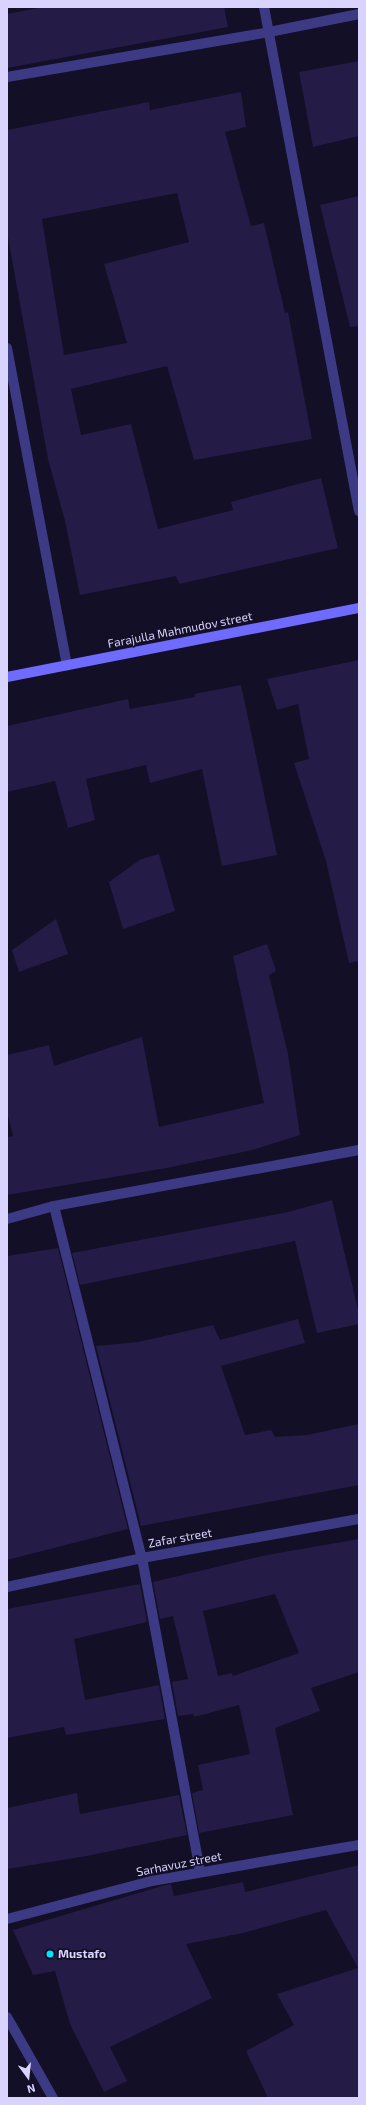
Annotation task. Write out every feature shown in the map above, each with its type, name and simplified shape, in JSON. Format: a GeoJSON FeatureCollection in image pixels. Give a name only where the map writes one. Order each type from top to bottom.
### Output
{"type":"FeatureCollection","features":[{"type":"Feature","properties":{"kind":"main road","name":"Farajulla Mahmudov street"},"geometry":{"type":"LineString","coordinates":[[7,677],[359,608]]}},
{"type":"Feature","properties":{"kind":"street"},"geometry":{"type":"LineString","coordinates":[[264,7],[359,511]]}},
{"type":"Feature","properties":{"kind":"street"},"geometry":{"type":"LineString","coordinates":[[7,77],[269,32],[359,14]]}},
{"type":"Feature","properties":{"kind":"street"},"geometry":{"type":"LineString","coordinates":[[7,348],[68,665]]}},
{"type":"Feature","properties":{"kind":"street"},"geometry":{"type":"LineString","coordinates":[[7,1219],[54,1206],[359,1150]]}},
{"type":"Feature","properties":{"kind":"street"},"geometry":{"type":"LineString","coordinates":[[54,1206],[142,1558],[200,1872]]}},
{"type":"Feature","properties":{"kind":"street","name":"Zafar street"},"geometry":{"type":"LineString","coordinates":[[7,1588],[142,1558],[359,1519]]}},
{"type":"Feature","properties":{"kind":"street","name":"Sarhavuz street"},"geometry":{"type":"LineString","coordinates":[[7,1919],[152,1881],[359,1845]]}},
{"type":"Feature","properties":{"kind":"street"},"geometry":{"type":"LineString","coordinates":[[7,2017],[53,2098]]}},
{"type":"Feature","properties":{"kind":"building"},"geometry":{"type":"Polygon","coordinates":[[[43,7],[224,7],[228,27],[7,68],[7,14],[43,7]]]}},
{"type":"Feature","properties":{"kind":"building"},"geometry":{"type":"Polygon","coordinates":[[[359,61],[359,136],[313,147],[299,72],[359,61]]]}},
{"type":"Feature","properties":{"kind":"building"},"geometry":{"type":"Polygon","coordinates":[[[241,92],[246,127],[225,132],[251,226],[264,223],[285,313],[288,312],[312,439],[194,460],[167,366],[71,389],[81,435],[131,424],[158,529],[233,510],[231,502],[321,478],[338,548],[179,584],[176,576],[80,595],[65,521],[48,459],[7,232],[7,130],[149,102],[150,110],[241,92]],[[177,193],[42,219],[64,355],[127,343],[104,264],[189,242],[177,193]]]}},
{"type":"Feature","properties":{"kind":"building"},"geometry":{"type":"Polygon","coordinates":[[[359,196],[359,326],[350,327],[320,205],[359,196]]]}},
{"type":"Feature","properties":{"kind":"building"},"geometry":{"type":"Polygon","coordinates":[[[359,660],[359,961],[349,963],[326,861],[294,763],[309,759],[298,704],[277,710],[267,679],[359,660]]]}},
{"type":"Feature","properties":{"kind":"building"},"geometry":{"type":"Polygon","coordinates":[[[241,685],[277,855],[222,866],[202,769],[150,783],[146,765],[86,779],[95,820],[68,828],[55,781],[7,792],[7,726],[128,699],[130,709],[195,697],[194,694],[241,685]]]}},
{"type":"Feature","properties":{"kind":"building"},"geometry":{"type":"Polygon","coordinates":[[[159,854],[175,911],[123,929],[109,882],[141,859],[159,854]]]}},
{"type":"Feature","properties":{"kind":"building"},"geometry":{"type":"Polygon","coordinates":[[[56,919],[68,954],[19,972],[12,950],[56,919]]]}},
{"type":"Feature","properties":{"kind":"building"},"geometry":{"type":"Polygon","coordinates":[[[267,944],[276,971],[269,975],[288,1054],[300,1135],[252,1150],[167,1168],[7,1195],[7,1137],[13,1136],[7,1112],[7,1055],[49,1045],[54,1066],[142,1037],[159,1127],[264,1103],[233,956],[267,944]]]}},
{"type":"Feature","properties":{"kind":"building"},"geometry":{"type":"Polygon","coordinates":[[[332,1200],[359,1314],[359,1324],[317,1333],[295,1241],[80,1285],[72,1253],[288,1212],[332,1200]]]}},
{"type":"Feature","properties":{"kind":"building"},"geometry":{"type":"Polygon","coordinates":[[[58,1248],[128,1529],[7,1560],[7,1256],[58,1248]]]}},
{"type":"Feature","properties":{"kind":"building"},"geometry":{"type":"Polygon","coordinates":[[[298,1319],[305,1343],[221,1366],[245,1435],[271,1430],[275,1437],[307,1435],[359,1424],[359,1485],[141,1526],[96,1346],[138,1342],[213,1325],[220,1340],[298,1319]]]}},
{"type":"Feature","properties":{"kind":"building"},"geometry":{"type":"Polygon","coordinates":[[[359,1539],[359,1672],[311,1688],[320,1711],[275,1728],[293,1815],[199,1833],[192,1793],[203,1790],[198,1765],[250,1754],[239,1705],[194,1717],[193,1714],[178,1716],[172,1682],[188,1679],[173,1616],[160,1619],[153,1582],[267,1555],[359,1539]],[[275,1594],[203,1611],[218,1676],[232,1673],[233,1676],[299,1653],[275,1594]]]}},
{"type":"Feature","properties":{"kind":"building"},"geometry":{"type":"Polygon","coordinates":[[[140,1584],[147,1622],[74,1639],[85,1700],[159,1685],[165,1719],[66,1735],[64,1727],[7,1738],[7,1609],[140,1584]]]}},
{"type":"Feature","properties":{"kind":"building"},"geometry":{"type":"Polygon","coordinates":[[[77,1793],[80,1814],[179,1795],[187,1835],[87,1856],[7,1869],[7,1808],[77,1793]]]}},
{"type":"Feature","properties":{"kind":"building"},"geometry":{"type":"Polygon","coordinates":[[[359,1865],[359,2098],[268,2098],[246,2051],[294,2025],[277,1994],[358,1968],[326,1910],[243,1933],[186,1944],[212,1998],[110,2047],[127,2081],[104,2092],[70,2024],[55,1971],[33,1975],[13,1930],[171,1884],[174,1896],[243,1882],[245,1892],[359,1865]]]}},
{"type":"Feature","properties":{"kind":"place","name":"Mustafo"},"geometry":{"type":"Point","coordinates":[50,1954]}}]}
